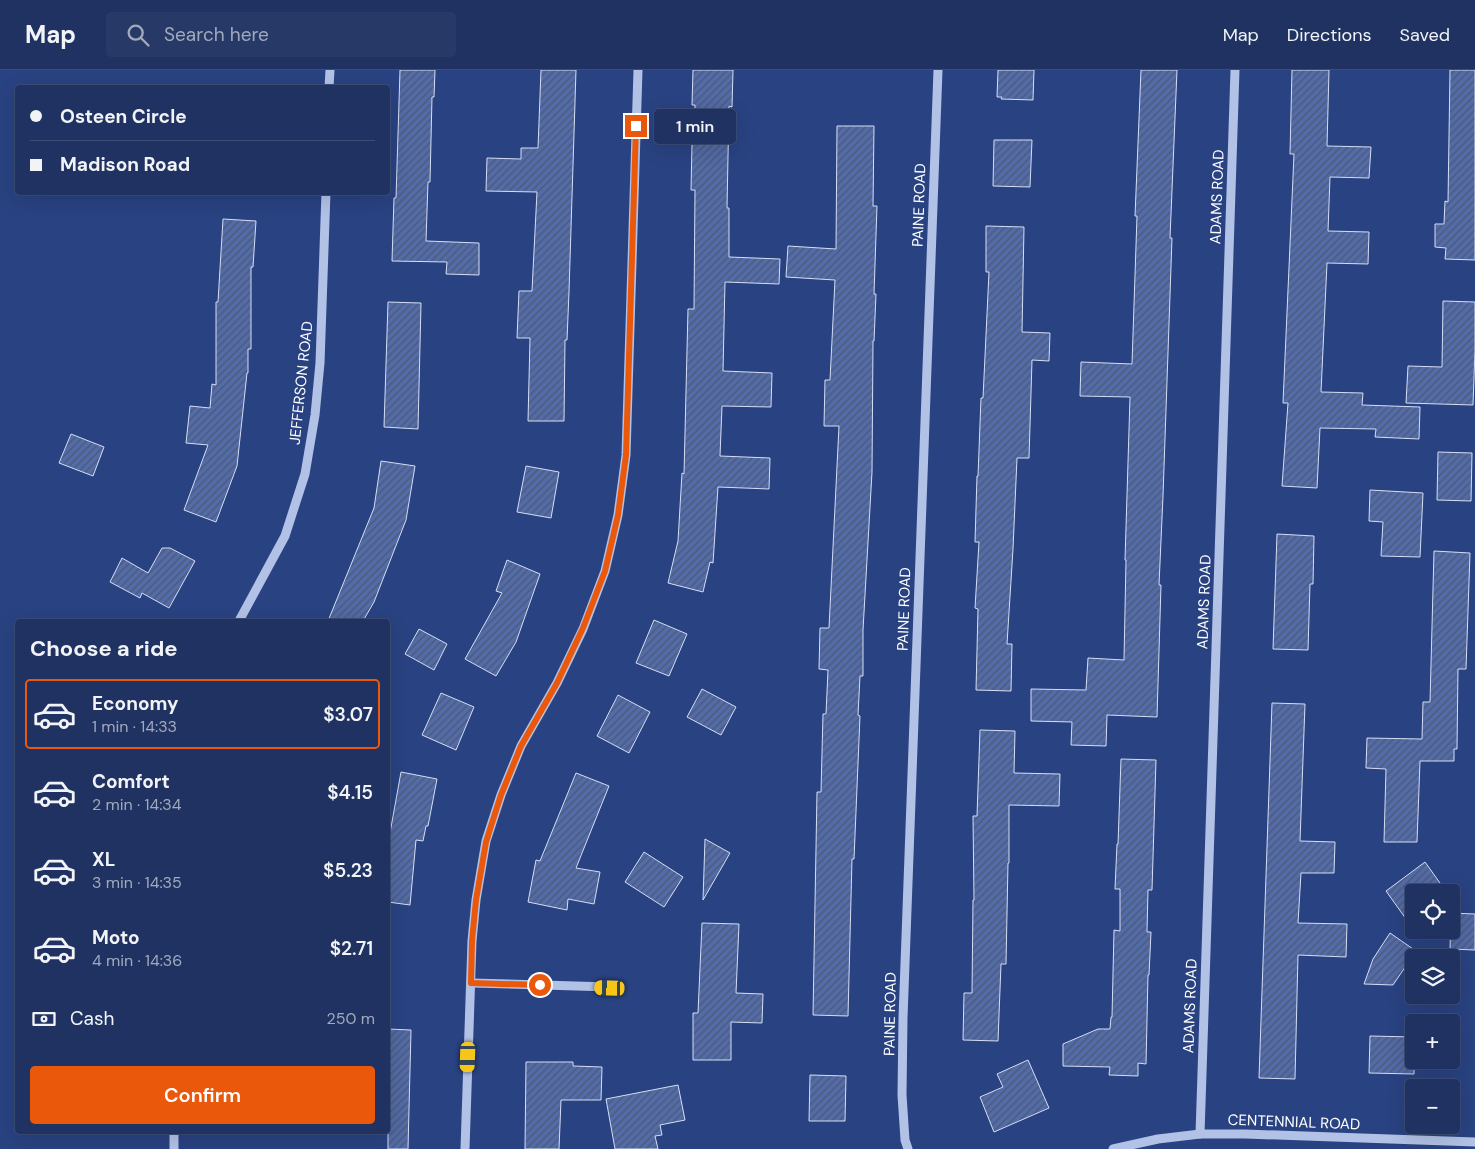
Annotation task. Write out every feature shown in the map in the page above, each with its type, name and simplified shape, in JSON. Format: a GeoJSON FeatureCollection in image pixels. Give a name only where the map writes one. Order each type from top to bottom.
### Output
{"type":"FeatureCollection","features":[{"type":"Feature","properties":{"kind":"street"},"geometry":{"type":"LineString","coordinates":[[329,85],[330,70]]}},
{"type":"Feature","properties":{"kind":"street"},"geometry":{"type":"LineString","coordinates":[[465,1149],[472,941],[476,900],[486,842],[501,795],[521,746],[557,683],[583,628],[605,571],[618,515],[626,455],[638,70]]}},
{"type":"Feature","properties":{"kind":"street","name":"PAINE ROAD"},"geometry":{"type":"LineString","coordinates":[[908,1149],[905,1140],[902,1095],[903,1018],[938,70]]}},
{"type":"Feature","properties":{"kind":"street","name":"ADAMS ROAD"},"geometry":{"type":"LineString","coordinates":[[1200,1134],[1235,70]]}},
{"type":"Feature","properties":{"kind":"street","name":"JEFFERSON ROAD"},"geometry":{"type":"LineString","coordinates":[[240,619],[285,536],[305,474],[315,415],[320,362],[326,195]]}},
{"type":"Feature","properties":{"kind":"street"},"geometry":{"type":"LineString","coordinates":[[471,983],[610,988]]}},
{"type":"Feature","properties":{"kind":"street"},"geometry":{"type":"LineString","coordinates":[[174,1134],[174,1149]]}},
{"type":"Feature","properties":{"kind":"street","name":"CENTENNIAL ROAD"},"geometry":{"type":"LineString","coordinates":[[1113,1149],[1158,1139],[1200,1134],[1475,1142]]}},
{"type":"Feature","properties":{"kind":"building"},"geometry":{"type":"Polygon","coordinates":[[[400,70],[435,70],[434,97],[432,97],[430,182],[428,182],[426,241],[479,243],[479,275],[446,274],[447,262],[392,261],[400,70]]]}},
{"type":"Feature","properties":{"kind":"building"},"geometry":{"type":"Polygon","coordinates":[[[541,70],[576,70],[569,292],[567,340],[565,340],[564,421],[528,421],[530,338],[517,338],[519,291],[532,291],[537,192],[486,191],[487,158],[521,159],[521,148],[538,148],[541,70]]]}},
{"type":"Feature","properties":{"kind":"building"},"geometry":{"type":"Polygon","coordinates":[[[693,70],[733,70],[732,107],[729,106],[727,208],[729,208],[729,257],[780,259],[779,284],[725,282],[723,371],[772,373],[771,407],[722,406],[720,456],[770,458],[769,489],[718,487],[713,563],[710,562],[703,592],[668,583],[678,541],[682,473],[684,474],[688,309],[694,309],[695,190],[691,190],[695,105],[692,105],[693,70]]]}},
{"type":"Feature","properties":{"kind":"building"},"geometry":{"type":"Polygon","coordinates":[[[998,70],[1034,70],[1033,100],[1001,99],[1002,97],[997,97],[998,70]]]}},
{"type":"Feature","properties":{"kind":"building"},"geometry":{"type":"Polygon","coordinates":[[[1141,70],[1177,70],[1159,585],[1161,585],[1157,717],[1107,715],[1106,746],[1071,745],[1072,722],[1031,721],[1031,689],[1086,690],[1088,658],[1124,660],[1130,397],[1080,396],[1081,362],[1132,364],[1137,216],[1135,216],[1141,70]]]}},
{"type":"Feature","properties":{"kind":"building"},"geometry":{"type":"Polygon","coordinates":[[[1292,70],[1329,70],[1327,146],[1371,147],[1369,178],[1330,177],[1328,231],[1369,232],[1368,264],[1327,263],[1321,392],[1363,393],[1362,405],[1420,407],[1419,439],[1375,437],[1376,429],[1320,428],[1317,488],[1282,486],[1288,403],[1283,403],[1294,154],[1290,154],[1292,70]]]}},
{"type":"Feature","properties":{"kind":"building"},"geometry":{"type":"Polygon","coordinates":[[[1450,70],[1475,70],[1475,260],[1445,259],[1446,248],[1435,247],[1435,224],[1444,224],[1445,201],[1448,202],[1450,70]]]}},
{"type":"Feature","properties":{"kind":"building"},"geometry":{"type":"Polygon","coordinates":[[[837,126],[874,126],[873,206],[877,206],[872,472],[863,630],[863,676],[860,676],[858,715],[860,716],[854,859],[852,859],[848,1016],[813,1015],[817,792],[821,792],[823,714],[826,714],[828,670],[819,669],[820,628],[829,628],[839,426],[824,426],[825,380],[830,380],[835,280],[786,277],[788,246],[836,249],[837,126]]]}},
{"type":"Feature","properties":{"kind":"building"},"geometry":{"type":"Polygon","coordinates":[[[994,140],[1032,140],[1030,187],[993,186],[994,140]]]}},
{"type":"Feature","properties":{"kind":"building"},"geometry":{"type":"Polygon","coordinates":[[[223,219],[256,221],[253,267],[251,267],[251,349],[248,349],[248,373],[237,466],[216,522],[184,510],[208,445],[186,443],[190,406],[210,408],[212,384],[216,385],[216,302],[218,302],[223,219]]]}},
{"type":"Feature","properties":{"kind":"building"},"geometry":{"type":"Polygon","coordinates":[[[986,226],[1024,227],[1022,332],[1050,333],[1049,361],[1032,360],[1029,458],[1017,458],[1007,644],[1012,644],[1011,691],[976,690],[978,609],[975,608],[979,542],[975,542],[989,272],[986,272],[986,226]]]}},
{"type":"Feature","properties":{"kind":"building"},"geometry":{"type":"Polygon","coordinates":[[[1443,301],[1475,302],[1473,405],[1406,403],[1408,366],[1442,367],[1443,301]]]}},
{"type":"Feature","properties":{"kind":"building"},"geometry":{"type":"Polygon","coordinates":[[[388,302],[421,303],[418,429],[384,427],[388,302]]]}},
{"type":"Feature","properties":{"kind":"building"},"geometry":{"type":"Polygon","coordinates":[[[71,434],[104,447],[93,476],[59,463],[71,434]]]}},
{"type":"Feature","properties":{"kind":"building"},"geometry":{"type":"Polygon","coordinates":[[[1438,452],[1472,453],[1471,501],[1437,500],[1438,452]]]}},
{"type":"Feature","properties":{"kind":"building"},"geometry":{"type":"Polygon","coordinates":[[[381,461],[415,466],[406,520],[374,602],[364,619],[329,619],[374,508],[381,461]]]}},
{"type":"Feature","properties":{"kind":"building"},"geometry":{"type":"Polygon","coordinates":[[[526,466],[559,472],[551,518],[517,512],[526,466]]]}},
{"type":"Feature","properties":{"kind":"building"},"geometry":{"type":"Polygon","coordinates":[[[1370,490],[1423,493],[1420,557],[1381,556],[1383,522],[1369,521],[1370,490]]]}},
{"type":"Feature","properties":{"kind":"building"},"geometry":{"type":"Polygon","coordinates":[[[1277,534],[1314,536],[1313,584],[1310,584],[1308,650],[1273,649],[1277,534]]]}},
{"type":"Feature","properties":{"kind":"building"},"geometry":{"type":"Polygon","coordinates":[[[162,548],[170,548],[195,561],[169,608],[142,593],[140,598],[110,582],[122,558],[148,573],[162,548]]]}},
{"type":"Feature","properties":{"kind":"building"},"geometry":{"type":"Polygon","coordinates":[[[1434,551],[1470,553],[1466,669],[1458,669],[1457,749],[1454,749],[1454,761],[1420,761],[1417,842],[1384,842],[1386,769],[1366,768],[1367,738],[1422,739],[1423,702],[1430,702],[1434,551]]]}},
{"type":"Feature","properties":{"kind":"building"},"geometry":{"type":"Polygon","coordinates":[[[507,560],[540,574],[516,642],[496,676],[465,659],[502,593],[496,591],[507,560]]]}},
{"type":"Feature","properties":{"kind":"building"},"geometry":{"type":"Polygon","coordinates":[[[654,620],[687,634],[669,676],[636,663],[654,620]]]}},
{"type":"Feature","properties":{"kind":"building"},"geometry":{"type":"Polygon","coordinates":[[[419,629],[447,644],[434,670],[405,654],[419,629]]]}},
{"type":"Feature","properties":{"kind":"building"},"geometry":{"type":"Polygon","coordinates":[[[702,689],[736,707],[721,735],[687,717],[702,689]]]}},
{"type":"Feature","properties":{"kind":"building"},"geometry":{"type":"Polygon","coordinates":[[[441,693],[474,707],[456,750],[422,735],[441,693]]]}},
{"type":"Feature","properties":{"kind":"building"},"geometry":{"type":"Polygon","coordinates":[[[618,695],[650,712],[629,753],[597,736],[618,695]]]}},
{"type":"Feature","properties":{"kind":"building"},"geometry":{"type":"Polygon","coordinates":[[[1272,703],[1305,704],[1300,841],[1335,842],[1334,873],[1301,873],[1298,923],[1347,924],[1346,957],[1298,955],[1295,1079],[1259,1078],[1272,703]]]}},
{"type":"Feature","properties":{"kind":"building"},"geometry":{"type":"Polygon","coordinates":[[[980,730],[1015,731],[1014,773],[1060,774],[1059,806],[1009,805],[1006,964],[1001,964],[998,1041],[963,1040],[964,993],[972,993],[973,816],[977,816],[980,730]]]}},
{"type":"Feature","properties":{"kind":"building"},"geometry":{"type":"Polygon","coordinates":[[[1121,759],[1156,760],[1152,890],[1148,890],[1147,932],[1151,932],[1146,1064],[1138,1063],[1138,1076],[1109,1075],[1110,1067],[1063,1066],[1063,1044],[1098,1029],[1110,1029],[1112,1017],[1114,930],[1120,931],[1120,889],[1115,889],[1121,759]]]}},
{"type":"Feature","properties":{"kind":"building"},"geometry":{"type":"Polygon","coordinates":[[[401,772],[437,779],[428,826],[426,826],[423,841],[416,840],[410,905],[390,902],[390,833],[401,772]]]}},
{"type":"Feature","properties":{"kind":"building"},"geometry":{"type":"Polygon","coordinates":[[[576,773],[609,786],[576,868],[600,872],[594,904],[568,899],[567,910],[528,902],[536,860],[540,861],[576,773]]]}},
{"type":"Feature","properties":{"kind":"building"},"geometry":{"type":"Polygon","coordinates":[[[705,839],[730,853],[703,900],[705,839]]]}},
{"type":"Feature","properties":{"kind":"building"},"geometry":{"type":"Polygon","coordinates":[[[644,852],[683,877],[664,907],[625,882],[644,852]]]}},
{"type":"Feature","properties":{"kind":"building"},"geometry":{"type":"Polygon","coordinates":[[[1425,862],[1441,884],[1405,884],[1405,918],[1386,891],[1425,862]]]}},
{"type":"Feature","properties":{"kind":"building"},"geometry":{"type":"Polygon","coordinates":[[[1460,913],[1475,914],[1475,950],[1450,949],[1450,939],[1460,939],[1460,913]]]}},
{"type":"Feature","properties":{"kind":"building"},"geometry":{"type":"Polygon","coordinates":[[[702,923],[739,924],[736,993],[763,994],[762,1023],[731,1022],[731,1060],[693,1060],[693,1013],[698,1013],[702,923]]]}},
{"type":"Feature","properties":{"kind":"building"},"geometry":{"type":"Polygon","coordinates":[[[1390,933],[1413,949],[1405,949],[1405,967],[1393,985],[1364,984],[1373,959],[1390,933]]]}},
{"type":"Feature","properties":{"kind":"building"},"geometry":{"type":"Polygon","coordinates":[[[390,1029],[411,1030],[408,1149],[388,1149],[388,1134],[390,1134],[390,1029]]]}},
{"type":"Feature","properties":{"kind":"building"},"geometry":{"type":"Polygon","coordinates":[[[1370,1036],[1405,1037],[1405,1069],[1414,1069],[1414,1074],[1369,1073],[1370,1036]]]}},
{"type":"Feature","properties":{"kind":"building"},"geometry":{"type":"Polygon","coordinates":[[[1028,1060],[1049,1108],[994,1132],[980,1097],[1003,1087],[997,1074],[1028,1060]]]}},
{"type":"Feature","properties":{"kind":"building"},"geometry":{"type":"Polygon","coordinates":[[[526,1062],[573,1062],[573,1066],[602,1067],[601,1100],[561,1100],[559,1149],[525,1149],[526,1062]]]}},
{"type":"Feature","properties":{"kind":"building"},"geometry":{"type":"Polygon","coordinates":[[[810,1075],[846,1076],[845,1121],[809,1121],[810,1075]]]}},
{"type":"Feature","properties":{"kind":"building"},"geometry":{"type":"Polygon","coordinates":[[[678,1085],[685,1120],[660,1125],[662,1135],[655,1136],[658,1149],[615,1149],[606,1099],[678,1085]]]}},
{"type":"Feature","properties":{"kind":"route"},"geometry":{"type":"LineString","coordinates":[[540,985],[471,983],[472,941],[476,900],[486,842],[501,795],[521,746],[557,683],[583,628],[605,571],[618,515],[626,455],[636,126]]}}]}
